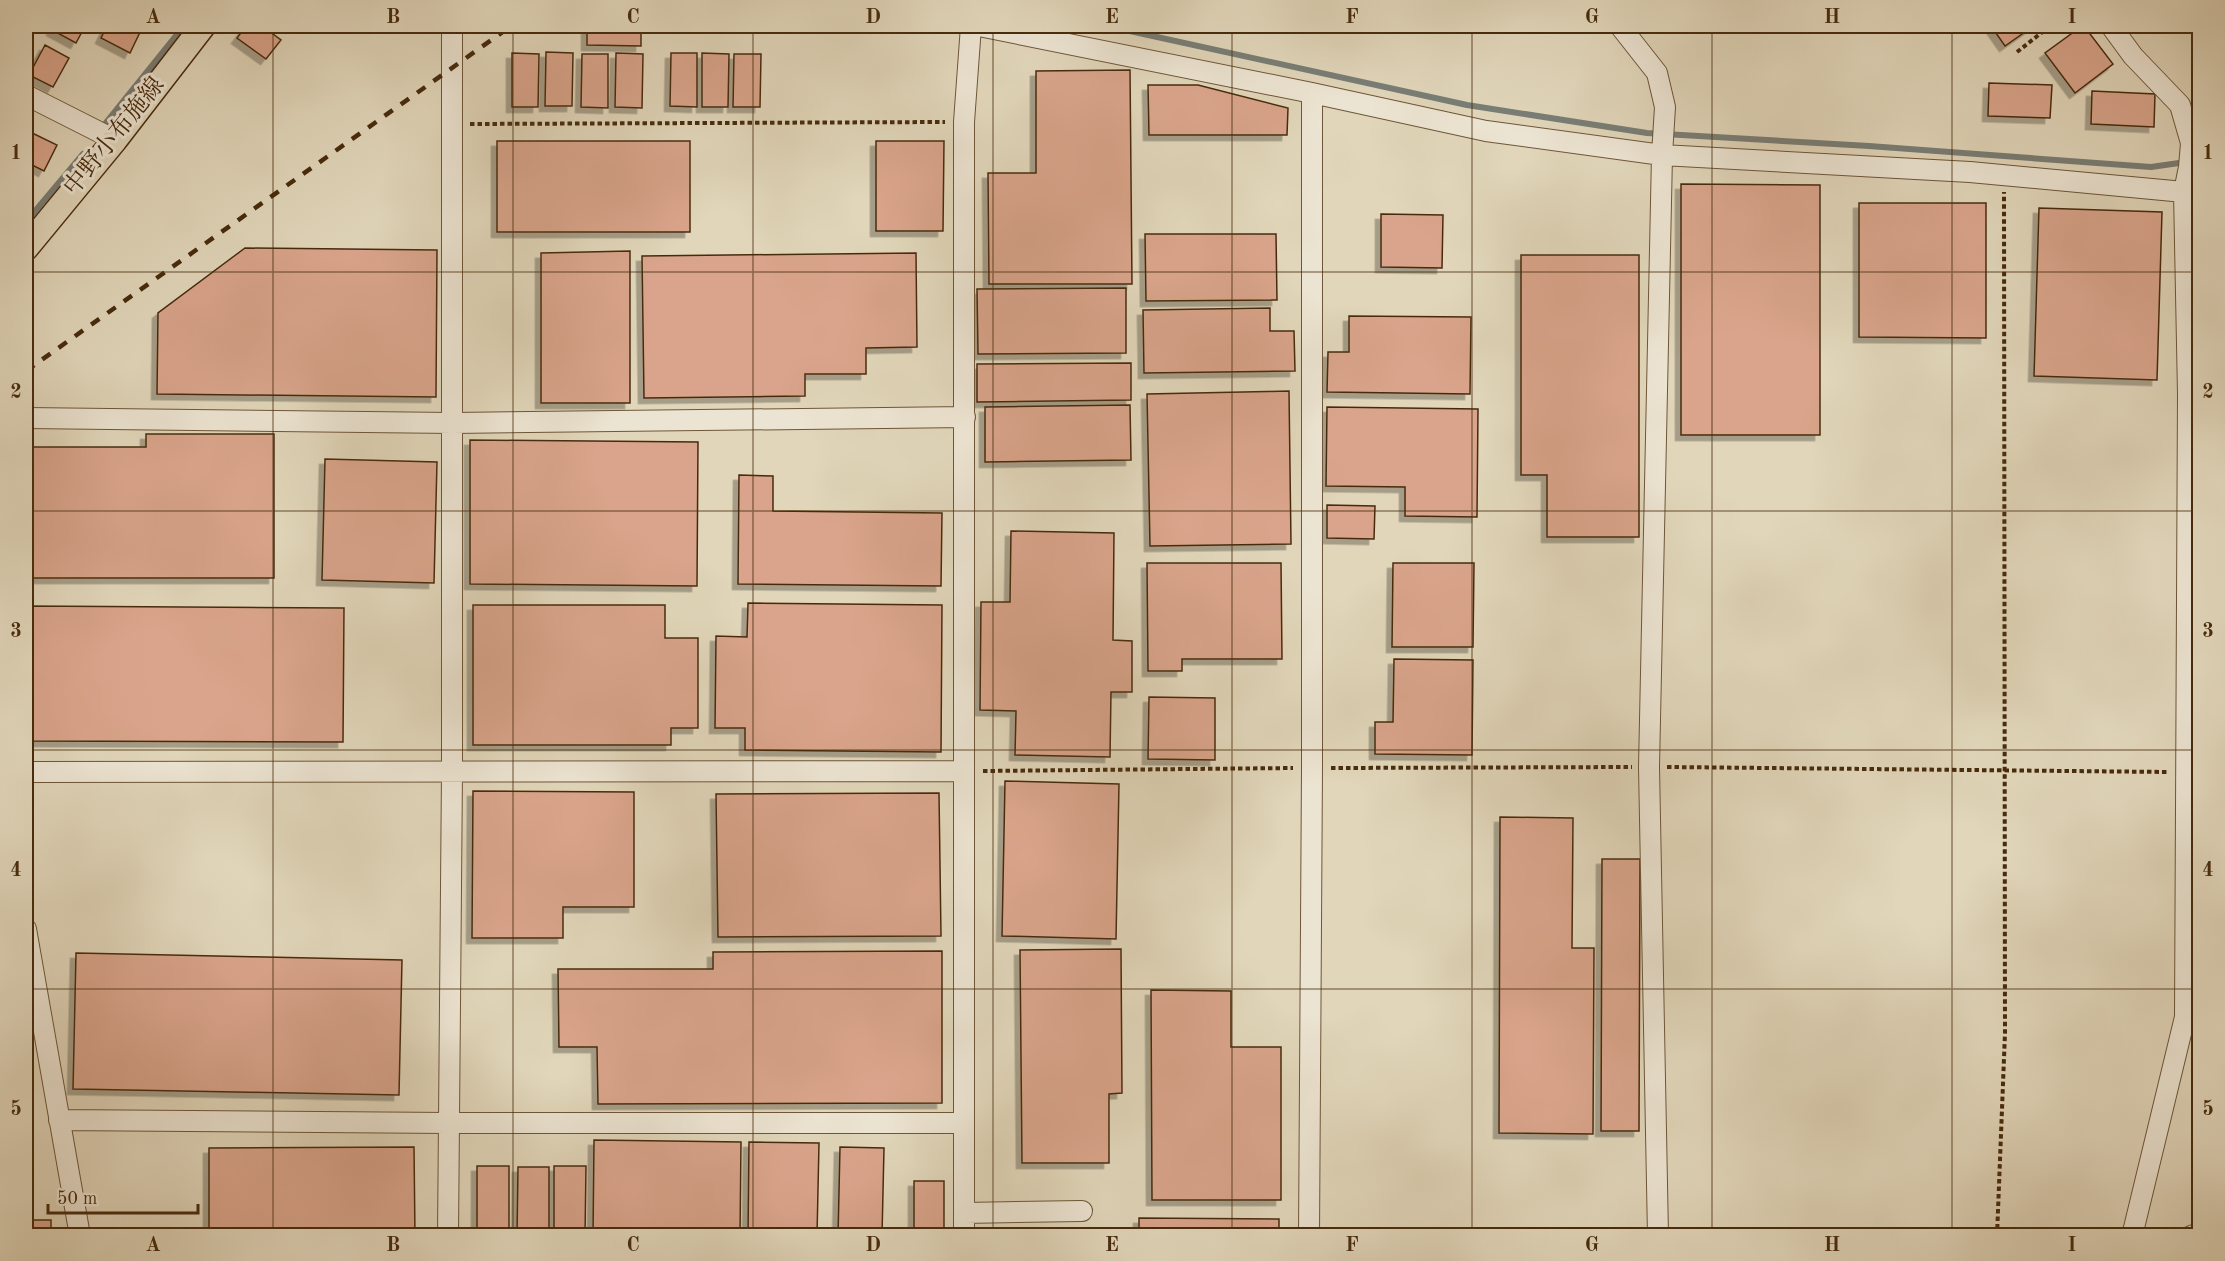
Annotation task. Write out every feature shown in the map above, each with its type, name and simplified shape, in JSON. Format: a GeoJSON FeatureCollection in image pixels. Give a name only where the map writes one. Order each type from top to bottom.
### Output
{"type":"FeatureCollection","features":[{"type":"Feature","properties":{"kind":"main road","name":"中野小布施線"},"geometry":{"type":"LineString","coordinates":[[26,248],[115,140],[203,26]]}},
{"type":"Feature","properties":{"kind":"street"},"geometry":{"type":"LineString","coordinates":[[448,1236],[452,771],[452,26]]}},
{"type":"Feature","properties":{"kind":"street"},"geometry":{"type":"LineString","coordinates":[[964,1236],[964,122],[971,26]]}},
{"type":"Feature","properties":{"kind":"street"},"geometry":{"type":"LineString","coordinates":[[979,26],[1312,93],[1486,131],[1662,154],[2004,175],[2192,191]]}},
{"type":"Feature","properties":{"kind":"street"},"geometry":{"type":"LineString","coordinates":[[1620,26],[1657,73],[1665,107],[1662,154],[1649,767],[1658,1236]]}},
{"type":"Feature","properties":{"kind":"street"},"geometry":{"type":"LineString","coordinates":[[2111,26],[2133,56],[2180,105],[2191,143],[2189,166],[2192,191],[2185,772],[2192,1016],[2132,1236]]}},
{"type":"Feature","properties":{"kind":"street"},"geometry":{"type":"LineString","coordinates":[[1309,1236],[1312,780],[1312,93]]}},
{"type":"Feature","properties":{"kind":"street"},"geometry":{"type":"LineString","coordinates":[[26,95],[115,140]]}},
{"type":"Feature","properties":{"kind":"street"},"geometry":{"type":"LineString","coordinates":[[26,418],[453,423],[965,417]]}},
{"type":"Feature","properties":{"kind":"street"},"geometry":{"type":"LineString","coordinates":[[26,772],[964,771]]}},
{"type":"Feature","properties":{"kind":"street"},"geometry":{"type":"LineString","coordinates":[[26,929],[80,1236]]}},
{"type":"Feature","properties":{"kind":"street"},"geometry":{"type":"LineString","coordinates":[[60,1120],[964,1123]]}},
{"type":"Feature","properties":{"kind":"street"},"geometry":{"type":"LineString","coordinates":[[964,1213],[1082,1212]]}},
{"type":"Feature","properties":{"kind":"street"},"geometry":{"type":"LineString","coordinates":[[2191,1236],[2199,1233]]}},
{"type":"Feature","properties":{"kind":"path"},"geometry":{"type":"LineString","coordinates":[[2017,52],[2050,26]]}},
{"type":"Feature","properties":{"kind":"path"},"geometry":{"type":"LineString","coordinates":[[452,124],[964,122]]}},
{"type":"Feature","properties":{"kind":"path"},"geometry":{"type":"LineString","coordinates":[[1996,1236],[2005,1033],[2004,175]]}},
{"type":"Feature","properties":{"kind":"path"},"geometry":{"type":"LineString","coordinates":[[1649,767],[2185,772]]}},
{"type":"Feature","properties":{"kind":"building"},"geometry":{"type":"Polygon","coordinates":[[[55,26],[85,26],[76,43],[52,30],[55,26]]]}},
{"type":"Feature","properties":{"kind":"building"},"geometry":{"type":"Polygon","coordinates":[[[107,26],[143,26],[130,53],[101,38],[107,26]]]}},
{"type":"Feature","properties":{"kind":"building"},"geometry":{"type":"Polygon","coordinates":[[[246,26],[262,26],[281,40],[266,59],[237,38],[246,26]]]}},
{"type":"Feature","properties":{"kind":"building"},"geometry":{"type":"Polygon","coordinates":[[[587,26],[641,26],[641,46],[587,45],[587,26]]]}},
{"type":"Feature","properties":{"kind":"building"},"geometry":{"type":"Polygon","coordinates":[[[1991,26],[2031,26],[2032,27],[2005,46],[1991,26]]]}},
{"type":"Feature","properties":{"kind":"building"},"geometry":{"type":"Polygon","coordinates":[[[2082,26],[2113,64],[2075,93],[2045,53],[2082,26]]]}},
{"type":"Feature","properties":{"kind":"building"},"geometry":{"type":"Polygon","coordinates":[[[45,45],[69,58],[53,87],[29,75],[45,45]]]}},
{"type":"Feature","properties":{"kind":"building"},"geometry":{"type":"Polygon","coordinates":[[[546,52],[573,53],[572,106],[545,106],[546,52]]]}},
{"type":"Feature","properties":{"kind":"building"},"geometry":{"type":"Polygon","coordinates":[[[512,53],[539,54],[538,107],[512,107],[512,53]]]}},
{"type":"Feature","properties":{"kind":"building"},"geometry":{"type":"Polygon","coordinates":[[[616,53],[643,54],[642,108],[615,107],[616,53]]]}},
{"type":"Feature","properties":{"kind":"building"},"geometry":{"type":"Polygon","coordinates":[[[671,53],[697,53],[697,107],[670,106],[671,53]]]}},
{"type":"Feature","properties":{"kind":"building"},"geometry":{"type":"Polygon","coordinates":[[[702,53],[729,54],[728,107],[702,107],[702,53]]]}},
{"type":"Feature","properties":{"kind":"building"},"geometry":{"type":"Polygon","coordinates":[[[582,54],[608,54],[608,108],[581,107],[582,54]]]}},
{"type":"Feature","properties":{"kind":"building"},"geometry":{"type":"Polygon","coordinates":[[[734,54],[761,54],[760,107],[733,107],[734,54]]]}},
{"type":"Feature","properties":{"kind":"building"},"geometry":{"type":"Polygon","coordinates":[[[1130,70],[1132,284],[989,284],[988,173],[1036,173],[1036,71],[1130,70]]]}},
{"type":"Feature","properties":{"kind":"building"},"geometry":{"type":"Polygon","coordinates":[[[1989,83],[2052,85],[2050,118],[1988,116],[1989,83]]]}},
{"type":"Feature","properties":{"kind":"building"},"geometry":{"type":"Polygon","coordinates":[[[1148,85],[1198,85],[1288,108],[1287,135],[1149,135],[1148,85]]]}},
{"type":"Feature","properties":{"kind":"building"},"geometry":{"type":"Polygon","coordinates":[[[2092,91],[2155,94],[2154,127],[2091,124],[2092,91]]]}},
{"type":"Feature","properties":{"kind":"building"},"geometry":{"type":"Polygon","coordinates":[[[26,130],[57,145],[44,171],[26,162],[26,130]]]}},
{"type":"Feature","properties":{"kind":"building"},"geometry":{"type":"Polygon","coordinates":[[[497,141],[690,141],[690,232],[497,232],[497,141]]]}},
{"type":"Feature","properties":{"kind":"building"},"geometry":{"type":"Polygon","coordinates":[[[876,141],[944,141],[943,231],[876,231],[876,141]]]}},
{"type":"Feature","properties":{"kind":"building"},"geometry":{"type":"Polygon","coordinates":[[[1681,184],[1820,185],[1820,435],[1681,435],[1681,184]]]}},
{"type":"Feature","properties":{"kind":"building"},"geometry":{"type":"Polygon","coordinates":[[[1859,203],[1986,203],[1986,338],[1859,337],[1859,203]]]}},
{"type":"Feature","properties":{"kind":"building"},"geometry":{"type":"Polygon","coordinates":[[[2039,208],[2162,212],[2157,380],[2034,376],[2039,208]]]}},
{"type":"Feature","properties":{"kind":"building"},"geometry":{"type":"Polygon","coordinates":[[[1381,214],[1443,215],[1442,268],[1381,267],[1381,214]]]}},
{"type":"Feature","properties":{"kind":"building"},"geometry":{"type":"Polygon","coordinates":[[[1145,234],[1276,234],[1277,300],[1146,301],[1145,234]]]}},
{"type":"Feature","properties":{"kind":"building"},"geometry":{"type":"Polygon","coordinates":[[[245,248],[437,250],[436,397],[157,394],[158,313],[245,248]]]}},
{"type":"Feature","properties":{"kind":"building"},"geometry":{"type":"Polygon","coordinates":[[[630,251],[630,403],[541,403],[541,253],[630,251]]]}},
{"type":"Feature","properties":{"kind":"building"},"geometry":{"type":"Polygon","coordinates":[[[916,253],[917,347],[866,348],[866,374],[805,374],[805,396],[644,398],[642,256],[916,253]]]}},
{"type":"Feature","properties":{"kind":"building"},"geometry":{"type":"Polygon","coordinates":[[[1521,255],[1639,255],[1639,537],[1547,537],[1547,475],[1521,475],[1521,255]]]}},
{"type":"Feature","properties":{"kind":"building"},"geometry":{"type":"Polygon","coordinates":[[[1126,288],[1126,353],[978,354],[977,289],[1126,288]]]}},
{"type":"Feature","properties":{"kind":"building"},"geometry":{"type":"Polygon","coordinates":[[[1270,308],[1270,331],[1294,331],[1295,371],[1144,373],[1143,310],[1270,308]]]}},
{"type":"Feature","properties":{"kind":"building"},"geometry":{"type":"Polygon","coordinates":[[[1349,316],[1471,317],[1470,394],[1327,392],[1328,352],[1349,352],[1349,316]]]}},
{"type":"Feature","properties":{"kind":"building"},"geometry":{"type":"Polygon","coordinates":[[[1131,363],[1131,400],[977,402],[977,364],[1131,363]]]}},
{"type":"Feature","properties":{"kind":"building"},"geometry":{"type":"Polygon","coordinates":[[[1289,391],[1291,544],[1150,546],[1147,394],[1289,391]]]}},
{"type":"Feature","properties":{"kind":"building"},"geometry":{"type":"Polygon","coordinates":[[[1130,405],[1131,460],[985,462],[985,407],[1130,405]]]}},
{"type":"Feature","properties":{"kind":"building"},"geometry":{"type":"Polygon","coordinates":[[[1327,407],[1478,409],[1477,517],[1405,516],[1405,487],[1326,486],[1327,407]]]}},
{"type":"Feature","properties":{"kind":"building"},"geometry":{"type":"Polygon","coordinates":[[[146,434],[274,434],[274,578],[26,578],[26,447],[146,447],[146,434]]]}},
{"type":"Feature","properties":{"kind":"building"},"geometry":{"type":"Polygon","coordinates":[[[470,440],[698,442],[697,586],[470,584],[470,440]]]}},
{"type":"Feature","properties":{"kind":"building"},"geometry":{"type":"Polygon","coordinates":[[[325,459],[437,462],[434,583],[322,580],[325,459]]]}},
{"type":"Feature","properties":{"kind":"building"},"geometry":{"type":"Polygon","coordinates":[[[739,475],[773,476],[773,511],[942,513],[941,586],[738,584],[739,475]]]}},
{"type":"Feature","properties":{"kind":"building"},"geometry":{"type":"Polygon","coordinates":[[[1327,505],[1375,506],[1374,539],[1327,538],[1327,505]]]}},
{"type":"Feature","properties":{"kind":"building"},"geometry":{"type":"Polygon","coordinates":[[[1011,531],[1114,533],[1113,640],[1132,641],[1132,692],[1111,692],[1110,757],[1015,755],[1016,711],[980,710],[981,602],[1010,602],[1011,531]]]}},
{"type":"Feature","properties":{"kind":"building"},"geometry":{"type":"Polygon","coordinates":[[[1147,563],[1281,563],[1282,659],[1182,659],[1182,671],[1148,671],[1147,563]]]}},
{"type":"Feature","properties":{"kind":"building"},"geometry":{"type":"Polygon","coordinates":[[[1393,563],[1474,563],[1473,647],[1392,647],[1393,563]]]}},
{"type":"Feature","properties":{"kind":"building"},"geometry":{"type":"Polygon","coordinates":[[[748,603],[942,605],[941,752],[745,750],[745,728],[715,728],[716,636],[747,637],[748,603]]]}},
{"type":"Feature","properties":{"kind":"building"},"geometry":{"type":"Polygon","coordinates":[[[473,605],[665,605],[665,638],[698,638],[698,728],[671,728],[671,745],[473,745],[473,605]]]}},
{"type":"Feature","properties":{"kind":"building"},"geometry":{"type":"Polygon","coordinates":[[[26,606],[344,608],[343,742],[26,741],[26,606]]]}},
{"type":"Feature","properties":{"kind":"building"},"geometry":{"type":"Polygon","coordinates":[[[1394,659],[1473,660],[1472,755],[1375,754],[1375,722],[1393,722],[1394,659]]]}},
{"type":"Feature","properties":{"kind":"building"},"geometry":{"type":"Polygon","coordinates":[[[1149,697],[1215,698],[1215,760],[1148,759],[1149,697]]]}},
{"type":"Feature","properties":{"kind":"building"},"geometry":{"type":"Polygon","coordinates":[[[1005,781],[1119,784],[1116,939],[1002,936],[1005,781]]]}},
{"type":"Feature","properties":{"kind":"building"},"geometry":{"type":"Polygon","coordinates":[[[473,791],[634,792],[634,907],[563,907],[563,938],[472,938],[473,791]]]}},
{"type":"Feature","properties":{"kind":"building"},"geometry":{"type":"Polygon","coordinates":[[[939,793],[941,936],[718,937],[716,794],[939,793]]]}},
{"type":"Feature","properties":{"kind":"building"},"geometry":{"type":"Polygon","coordinates":[[[1500,817],[1573,818],[1572,948],[1594,948],[1593,1134],[1499,1133],[1500,817]]]}},
{"type":"Feature","properties":{"kind":"building"},"geometry":{"type":"Polygon","coordinates":[[[1602,859],[1640,859],[1639,1131],[1601,1131],[1602,859]]]}},
{"type":"Feature","properties":{"kind":"building"},"geometry":{"type":"Polygon","coordinates":[[[1121,949],[1122,1093],[1109,1094],[1109,1163],[1022,1163],[1020,950],[1121,949]]]}},
{"type":"Feature","properties":{"kind":"building"},"geometry":{"type":"Polygon","coordinates":[[[942,951],[942,1103],[598,1104],[597,1047],[559,1047],[558,969],[713,969],[713,952],[942,951]]]}},
{"type":"Feature","properties":{"kind":"building"},"geometry":{"type":"Polygon","coordinates":[[[76,953],[402,960],[399,1095],[73,1089],[76,953]]]}},
{"type":"Feature","properties":{"kind":"building"},"geometry":{"type":"Polygon","coordinates":[[[1151,990],[1231,991],[1231,1047],[1281,1047],[1281,1200],[1152,1200],[1151,990]]]}},
{"type":"Feature","properties":{"kind":"building"},"geometry":{"type":"Polygon","coordinates":[[[594,1140],[741,1142],[740,1236],[593,1236],[594,1140]]]}},
{"type":"Feature","properties":{"kind":"building"},"geometry":{"type":"Polygon","coordinates":[[[749,1142],[819,1143],[817,1236],[748,1236],[749,1142]]]}},
{"type":"Feature","properties":{"kind":"building"},"geometry":{"type":"Polygon","coordinates":[[[414,1147],[415,1236],[209,1236],[209,1148],[414,1147]]]}},
{"type":"Feature","properties":{"kind":"building"},"geometry":{"type":"Polygon","coordinates":[[[840,1147],[884,1148],[882,1236],[838,1236],[840,1147]]]}},
{"type":"Feature","properties":{"kind":"building"},"geometry":{"type":"Polygon","coordinates":[[[477,1166],[509,1166],[509,1236],[477,1236],[477,1166]]]}},
{"type":"Feature","properties":{"kind":"building"},"geometry":{"type":"Polygon","coordinates":[[[554,1166],[586,1166],[585,1236],[554,1236],[554,1166]]]}},
{"type":"Feature","properties":{"kind":"building"},"geometry":{"type":"Polygon","coordinates":[[[518,1167],[549,1167],[549,1236],[517,1236],[518,1167]]]}},
{"type":"Feature","properties":{"kind":"building"},"geometry":{"type":"Polygon","coordinates":[[[914,1181],[944,1181],[944,1236],[914,1236],[914,1181]]]}},
{"type":"Feature","properties":{"kind":"building"},"geometry":{"type":"Polygon","coordinates":[[[1139,1218],[1279,1219],[1279,1236],[1139,1236],[1139,1218]]]}},
{"type":"Feature","properties":{"kind":"building"},"geometry":{"type":"Polygon","coordinates":[[[26,1220],[51,1220],[51,1236],[26,1236],[26,1220]]]}},
{"type":"Feature","properties":{"kind":"waterway"},"geometry":{"type":"LineString","coordinates":[[105,124],[184,26]]}},
{"type":"Feature","properties":{"kind":"waterway"},"geometry":{"type":"LineString","coordinates":[[1107,26],[1467,105],[1647,133],[1869,146],[2151,167],[2200,160]]}},
{"type":"Feature","properties":{"kind":"waterway"},"geometry":{"type":"LineString","coordinates":[[26,222],[83,154]]}},
{"type":"Feature","properties":{"kind":"railway"},"geometry":{"type":"LineString","coordinates":[[26,371],[511,26]]}}]}
